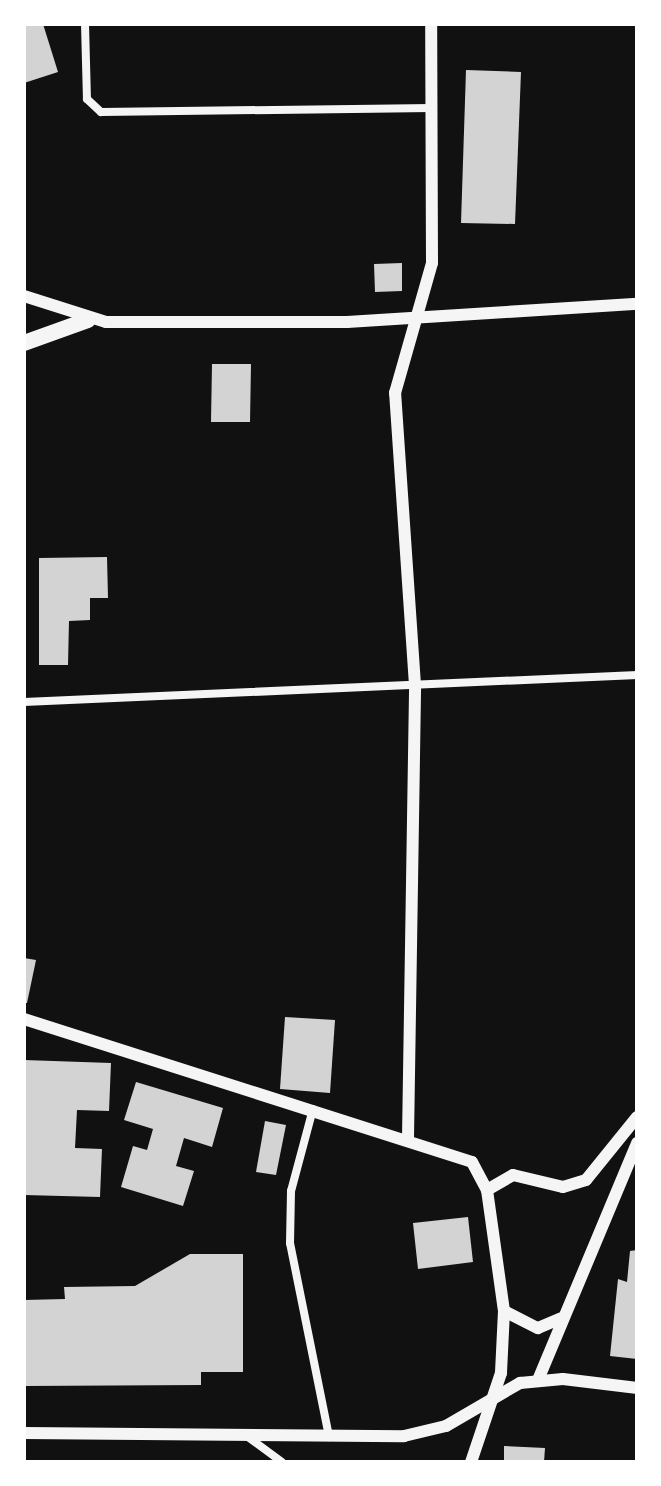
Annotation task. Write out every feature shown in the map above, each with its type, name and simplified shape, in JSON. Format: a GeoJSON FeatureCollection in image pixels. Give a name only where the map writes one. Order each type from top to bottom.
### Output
{"type":"FeatureCollection","features":[{"type":"Feature","properties":{"kind":"main road"},"geometry":{"type":"LineString","coordinates":[[24,343],[88,320]]}},
{"type":"Feature","properties":{"kind":"street"},"geometry":{"type":"LineString","coordinates":[[85,24],[87,99],[101,112],[432,108]]}},
{"type":"Feature","properties":{"kind":"street"},"geometry":{"type":"LineString","coordinates":[[408,1138],[415,685],[395,393],[432,263],[431,24]]}},
{"type":"Feature","properties":{"kind":"street"},"geometry":{"type":"LineString","coordinates":[[24,296],[88,320],[418,318],[637,304]]}},
{"type":"Feature","properties":{"kind":"street"},"geometry":{"type":"LineString","coordinates":[[24,702],[637,675]]}},
{"type":"Feature","properties":{"kind":"street"},"geometry":{"type":"LineString","coordinates":[[24,1019],[462,1155],[487,1190],[504,1311],[495,1395],[471,1462]]}},
{"type":"Feature","properties":{"kind":"street"},"geometry":{"type":"LineString","coordinates":[[313,1109],[291,1191],[290,1243],[330,1438]]}},
{"type":"Feature","properties":{"kind":"street"},"geometry":{"type":"LineString","coordinates":[[487,1190],[513,1175],[574,1186],[598,1169],[637,1117]]}},
{"type":"Feature","properties":{"kind":"street"},"geometry":{"type":"LineString","coordinates":[[538,1380],[637,1143]]}},
{"type":"Feature","properties":{"kind":"street"},"geometry":{"type":"LineString","coordinates":[[504,1311],[538,1328],[562,1317]]}},
{"type":"Feature","properties":{"kind":"street"},"geometry":{"type":"LineString","coordinates":[[24,1433],[330,1438],[425,1434],[495,1395],[538,1380],[637,1388]]}},
{"type":"Feature","properties":{"kind":"street"},"geometry":{"type":"LineString","coordinates":[[248,1437],[282,1462]]}},
{"type":"Feature","properties":{"kind":"building"},"geometry":{"type":"Polygon","coordinates":[[[43,24],[58,72],[24,83],[24,26],[43,24]]]}},
{"type":"Feature","properties":{"kind":"building"},"geometry":{"type":"Polygon","coordinates":[[[466,70],[521,72],[515,224],[461,223],[466,70]]]}},
{"type":"Feature","properties":{"kind":"building"},"geometry":{"type":"Polygon","coordinates":[[[402,263],[402,291],[375,292],[374,264],[402,263]]]}},
{"type":"Feature","properties":{"kind":"building"},"geometry":{"type":"Polygon","coordinates":[[[212,364],[251,364],[250,422],[211,422],[212,364]]]}},
{"type":"Feature","properties":{"kind":"building"},"geometry":{"type":"Polygon","coordinates":[[[107,557],[108,598],[90,598],[90,620],[69,621],[68,665],[39,665],[39,558],[107,557]]]}},
{"type":"Feature","properties":{"kind":"building"},"geometry":{"type":"Polygon","coordinates":[[[24,958],[36,960],[27,1003],[24,1003],[24,958]]]}},
{"type":"Feature","properties":{"kind":"building"},"geometry":{"type":"Polygon","coordinates":[[[285,1017],[335,1020],[330,1093],[280,1089],[285,1017]]]}},
{"type":"Feature","properties":{"kind":"building"},"geometry":{"type":"Polygon","coordinates":[[[24,1060],[111,1063],[109,1111],[77,1110],[75,1148],[102,1149],[100,1197],[24,1195],[24,1060]]]}},
{"type":"Feature","properties":{"kind":"building"},"geometry":{"type":"Polygon","coordinates":[[[136,1082],[223,1108],[212,1147],[184,1138],[176,1166],[194,1171],[183,1206],[121,1187],[133,1146],[147,1150],[153,1129],[124,1120],[136,1082]]]}},
{"type":"Feature","properties":{"kind":"building"},"geometry":{"type":"Polygon","coordinates":[[[265,1121],[286,1125],[276,1175],[256,1172],[265,1121]]]}},
{"type":"Feature","properties":{"kind":"building"},"geometry":{"type":"Polygon","coordinates":[[[468,1217],[473,1262],[418,1269],[413,1223],[468,1217]]]}},
{"type":"Feature","properties":{"kind":"building"},"geometry":{"type":"Polygon","coordinates":[[[637,1250],[637,1359],[610,1356],[618,1279],[627,1282],[630,1251],[637,1250]]]}},
{"type":"Feature","properties":{"kind":"building"},"geometry":{"type":"Polygon","coordinates":[[[190,1254],[243,1254],[243,1372],[201,1372],[201,1385],[24,1386],[24,1300],[65,1299],[64,1287],[135,1286],[190,1254]]]}},
{"type":"Feature","properties":{"kind":"building"},"geometry":{"type":"Polygon","coordinates":[[[504,1446],[545,1448],[544,1462],[504,1462],[504,1446]]]}}]}
